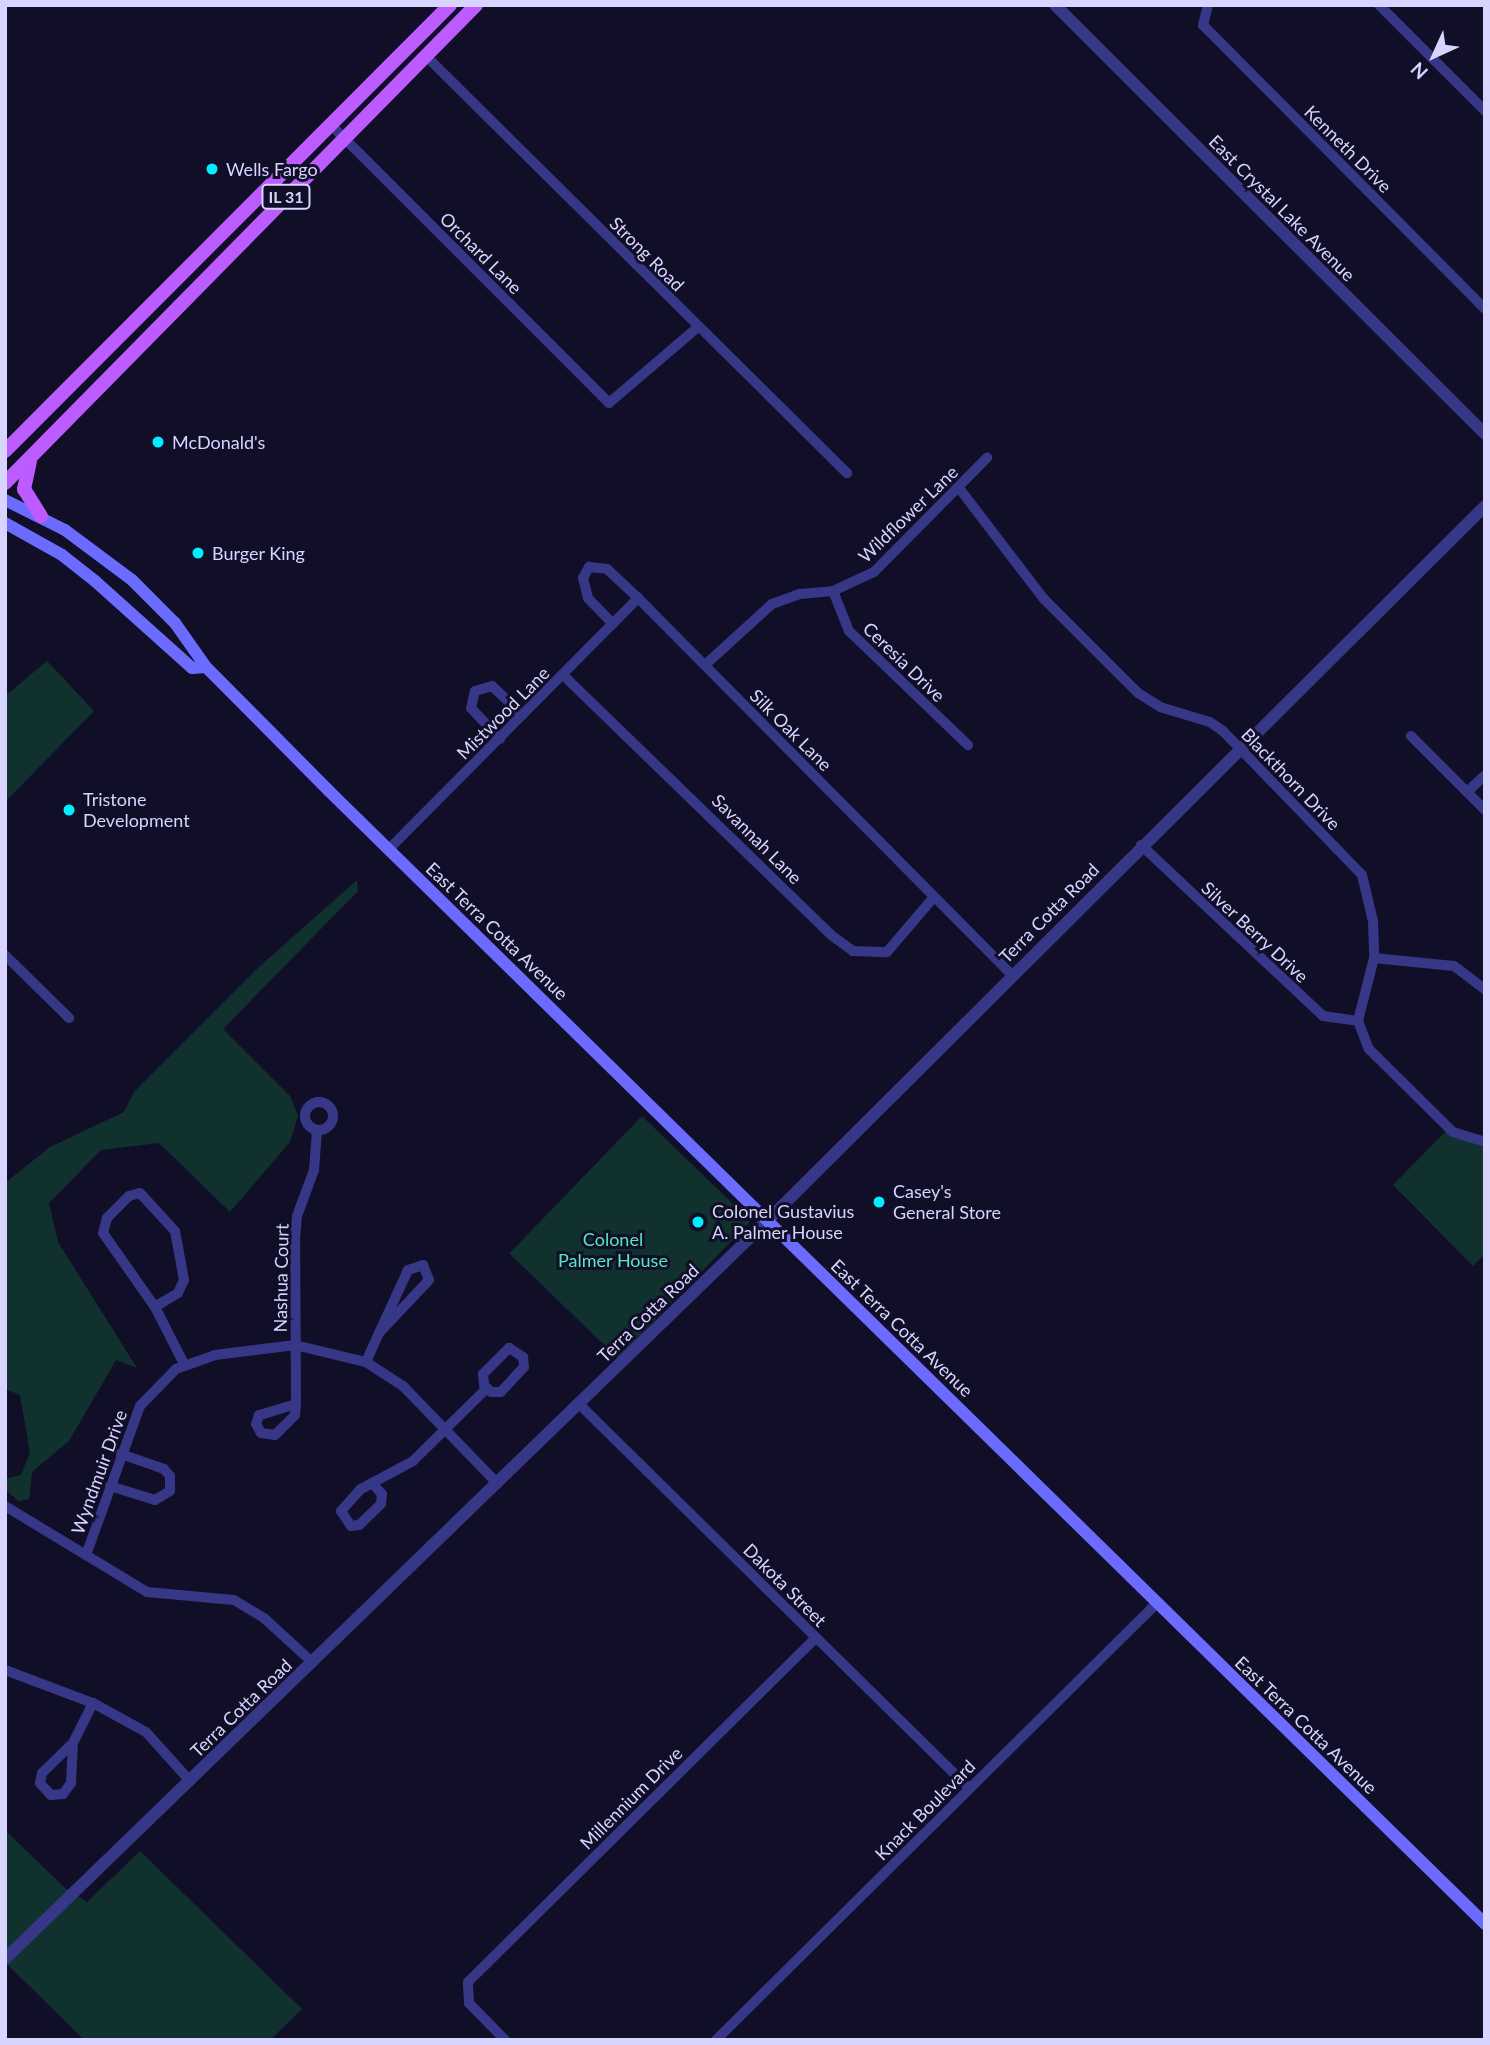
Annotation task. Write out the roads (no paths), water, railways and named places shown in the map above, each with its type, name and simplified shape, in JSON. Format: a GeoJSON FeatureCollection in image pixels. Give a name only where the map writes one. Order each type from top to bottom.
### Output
{"type":"FeatureCollection","features":[{"type":"Feature","properties":{"kind":"main road","name":"IL 31"},"geometry":{"type":"LineString","coordinates":[[5,451],[450,5]]}},
{"type":"Feature","properties":{"kind":"main road","name":"IL 31"},"geometry":{"type":"LineString","coordinates":[[5,483],[476,5]]}},
{"type":"Feature","properties":{"kind":"main road"},"geometry":{"type":"LineString","coordinates":[[32,455],[23,480],[41,516]]}},
{"type":"Feature","properties":{"kind":"main road","name":"East Terra Cotta Avenue"},"geometry":{"type":"LineString","coordinates":[[5,500],[41,516],[132,580],[184,634],[206,667],[389,849],[1485,1924]]}},
{"type":"Feature","properties":{"kind":"main road","name":"East Terra Cotta Avenue"},"geometry":{"type":"LineString","coordinates":[[5,523],[62,555],[192,668],[206,667]]}},
{"type":"Feature","properties":{"kind":"street","name":"East Crystal Lake Avenue"},"geometry":{"type":"LineString","coordinates":[[1055,5],[1485,434]]}},
{"type":"Feature","properties":{"kind":"street","name":"Kenneth Drive"},"geometry":{"type":"LineString","coordinates":[[1208,5],[1203,25],[1485,309]]}},
{"type":"Feature","properties":{"kind":"street"},"geometry":{"type":"LineString","coordinates":[[1379,5],[1485,111]]}},
{"type":"Feature","properties":{"kind":"street","name":"Strong Road"},"geometry":{"type":"LineString","coordinates":[[426,56],[846,473]]}},
{"type":"Feature","properties":{"kind":"street","name":"Orchard Lane"},"geometry":{"type":"LineString","coordinates":[[331,125],[609,402],[698,327]]}},
{"type":"Feature","properties":{"kind":"street","name":"Wildflower Lane"},"geometry":{"type":"LineString","coordinates":[[705,665],[772,604],[800,594],[833,591],[863,579],[881,566],[987,458]]}},
{"type":"Feature","properties":{"kind":"street","name":"Blackthorn Drive"},"geometry":{"type":"LineString","coordinates":[[959,488],[1044,599],[1138,693],[1160,707],[1210,722],[1239,747],[1362,875],[1373,921],[1374,958],[1359,1021]]}},
{"type":"Feature","properties":{"kind":"street","name":"Terra Cotta Road"},"geometry":{"type":"LineString","coordinates":[[5,1959],[767,1221],[1239,747],[1485,506]]}},
{"type":"Feature","properties":{"kind":"street","name":"Silk Oak Lane"},"geometry":{"type":"LineString","coordinates":[[613,624],[589,598],[583,578],[589,567],[607,569],[638,598],[1012,975]]}},
{"type":"Feature","properties":{"kind":"street","name":"Ceresia Drive"},"geometry":{"type":"LineString","coordinates":[[833,591],[849,631],[968,744]]}},
{"type":"Feature","properties":{"kind":"street","name":"Mistwood Lane"},"geometry":{"type":"LineString","coordinates":[[389,849],[638,598]]}},
{"type":"Feature","properties":{"kind":"street","name":"Savannah Lane"},"geometry":{"type":"LineString","coordinates":[[563,675],[831,935],[853,951],[887,951],[933,897]]}},
{"type":"Feature","properties":{"kind":"street"},"geometry":{"type":"LineString","coordinates":[[499,739],[471,708],[475,691],[492,686],[523,715]]}},
{"type":"Feature","properties":{"kind":"street"},"geometry":{"type":"LineString","coordinates":[[1411,736],[1485,810]]}},
{"type":"Feature","properties":{"kind":"street"},"geometry":{"type":"LineString","coordinates":[[1467,792],[1485,775]]}},
{"type":"Feature","properties":{"kind":"street","name":"Silver Berry Drive"},"geometry":{"type":"LineString","coordinates":[[1141,845],[1323,1016],[1359,1021]]}},
{"type":"Feature","properties":{"kind":"street"},"geometry":{"type":"LineString","coordinates":[[5,955],[69,1018]]}},
{"type":"Feature","properties":{"kind":"street"},"geometry":{"type":"LineString","coordinates":[[1374,958],[1454,966],[1485,989]]}},
{"type":"Feature","properties":{"kind":"street"},"geometry":{"type":"LineString","coordinates":[[1359,1021],[1369,1049],[1416,1100],[1453,1132],[1485,1142]]}},
{"type":"Feature","properties":{"kind":"street","name":"Nashua Court"},"geometry":{"type":"LineString","coordinates":[[296,1404],[297,1216],[311,1186],[317,1130]]}},
{"type":"Feature","properties":{"kind":"street"},"geometry":{"type":"LineString","coordinates":[[155,1307],[178,1293],[184,1280],[173,1228],[147,1196],[136,1193],[107,1218],[103,1233],[155,1307],[184,1364]]}},
{"type":"Feature","properties":{"kind":"street"},"geometry":{"type":"LineString","coordinates":[[366,1362],[379,1333],[408,1270],[423,1265],[429,1270],[429,1280],[379,1333]]}},
{"type":"Feature","properties":{"kind":"street","name":"Wyndmuir Drive"},"geometry":{"type":"LineString","coordinates":[[86,1555],[121,1454],[146,1397],[184,1364],[215,1355],[295,1345],[366,1362],[403,1386],[498,1484]]}},
{"type":"Feature","properties":{"kind":"street"},"geometry":{"type":"LineString","coordinates":[[504,1350],[518,1352],[524,1360],[523,1370],[501,1392],[486,1388],[484,1371],[504,1350]]}},
{"type":"Feature","properties":{"kind":"street"},"geometry":{"type":"LineString","coordinates":[[372,1483],[383,1501],[359,1525],[351,1526],[342,1517],[343,1509],[372,1483],[413,1461],[486,1388]]}},
{"type":"Feature","properties":{"kind":"street","name":"Dakota Street"},"geometry":{"type":"LineString","coordinates":[[579,1404],[969,1788]]}},
{"type":"Feature","properties":{"kind":"street"},"geometry":{"type":"LineString","coordinates":[[110,1486],[155,1500],[170,1491],[170,1476],[164,1469],[121,1454]]}},
{"type":"Feature","properties":{"kind":"street"},"geometry":{"type":"LineString","coordinates":[[5,1506],[148,1592],[234,1600],[264,1618],[312,1662]]}},
{"type":"Feature","properties":{"kind":"street","name":"Knack Boulevard"},"geometry":{"type":"LineString","coordinates":[[716,2040],[1157,1603]]}},
{"type":"Feature","properties":{"kind":"street","name":"Millennium Drive"},"geometry":{"type":"LineString","coordinates":[[505,2040],[469,2003],[468,1982],[816,1637]]}},
{"type":"Feature","properties":{"kind":"street"},"geometry":{"type":"LineString","coordinates":[[5,1670],[93,1703],[146,1732],[190,1781]]}},
{"type":"Feature","properties":{"kind":"street"},"geometry":{"type":"LineString","coordinates":[[73,1743],[71,1783],[63,1794],[51,1795],[40,1783],[42,1773],[73,1743],[93,1703]]}},
{"type":"Feature","properties":{"kind":"place","name":"Wells Fargo"},"geometry":{"type":"Point","coordinates":[212,169]}},
{"type":"Feature","properties":{"kind":"place","name":"McDonald's"},"geometry":{"type":"Point","coordinates":[158,442]}},
{"type":"Feature","properties":{"kind":"place","name":"Burger King"},"geometry":{"type":"Point","coordinates":[198,553]}},
{"type":"Feature","properties":{"kind":"place","name":"Tristone Development"},"geometry":{"type":"Point","coordinates":[69,810]}},
{"type":"Feature","properties":{"kind":"place","name":"Casey's General Store"},"geometry":{"type":"Point","coordinates":[879,1202]}},
{"type":"Feature","properties":{"kind":"place","name":"Colonel Gustavius A. Palmer House"},"geometry":{"type":"Point","coordinates":[698,1222]}},
{"type":"Feature","properties":{"kind":"park label","name":"Colonel Palmer House"},"geometry":{"type":"Point","coordinates":[613,1250]}}]}
